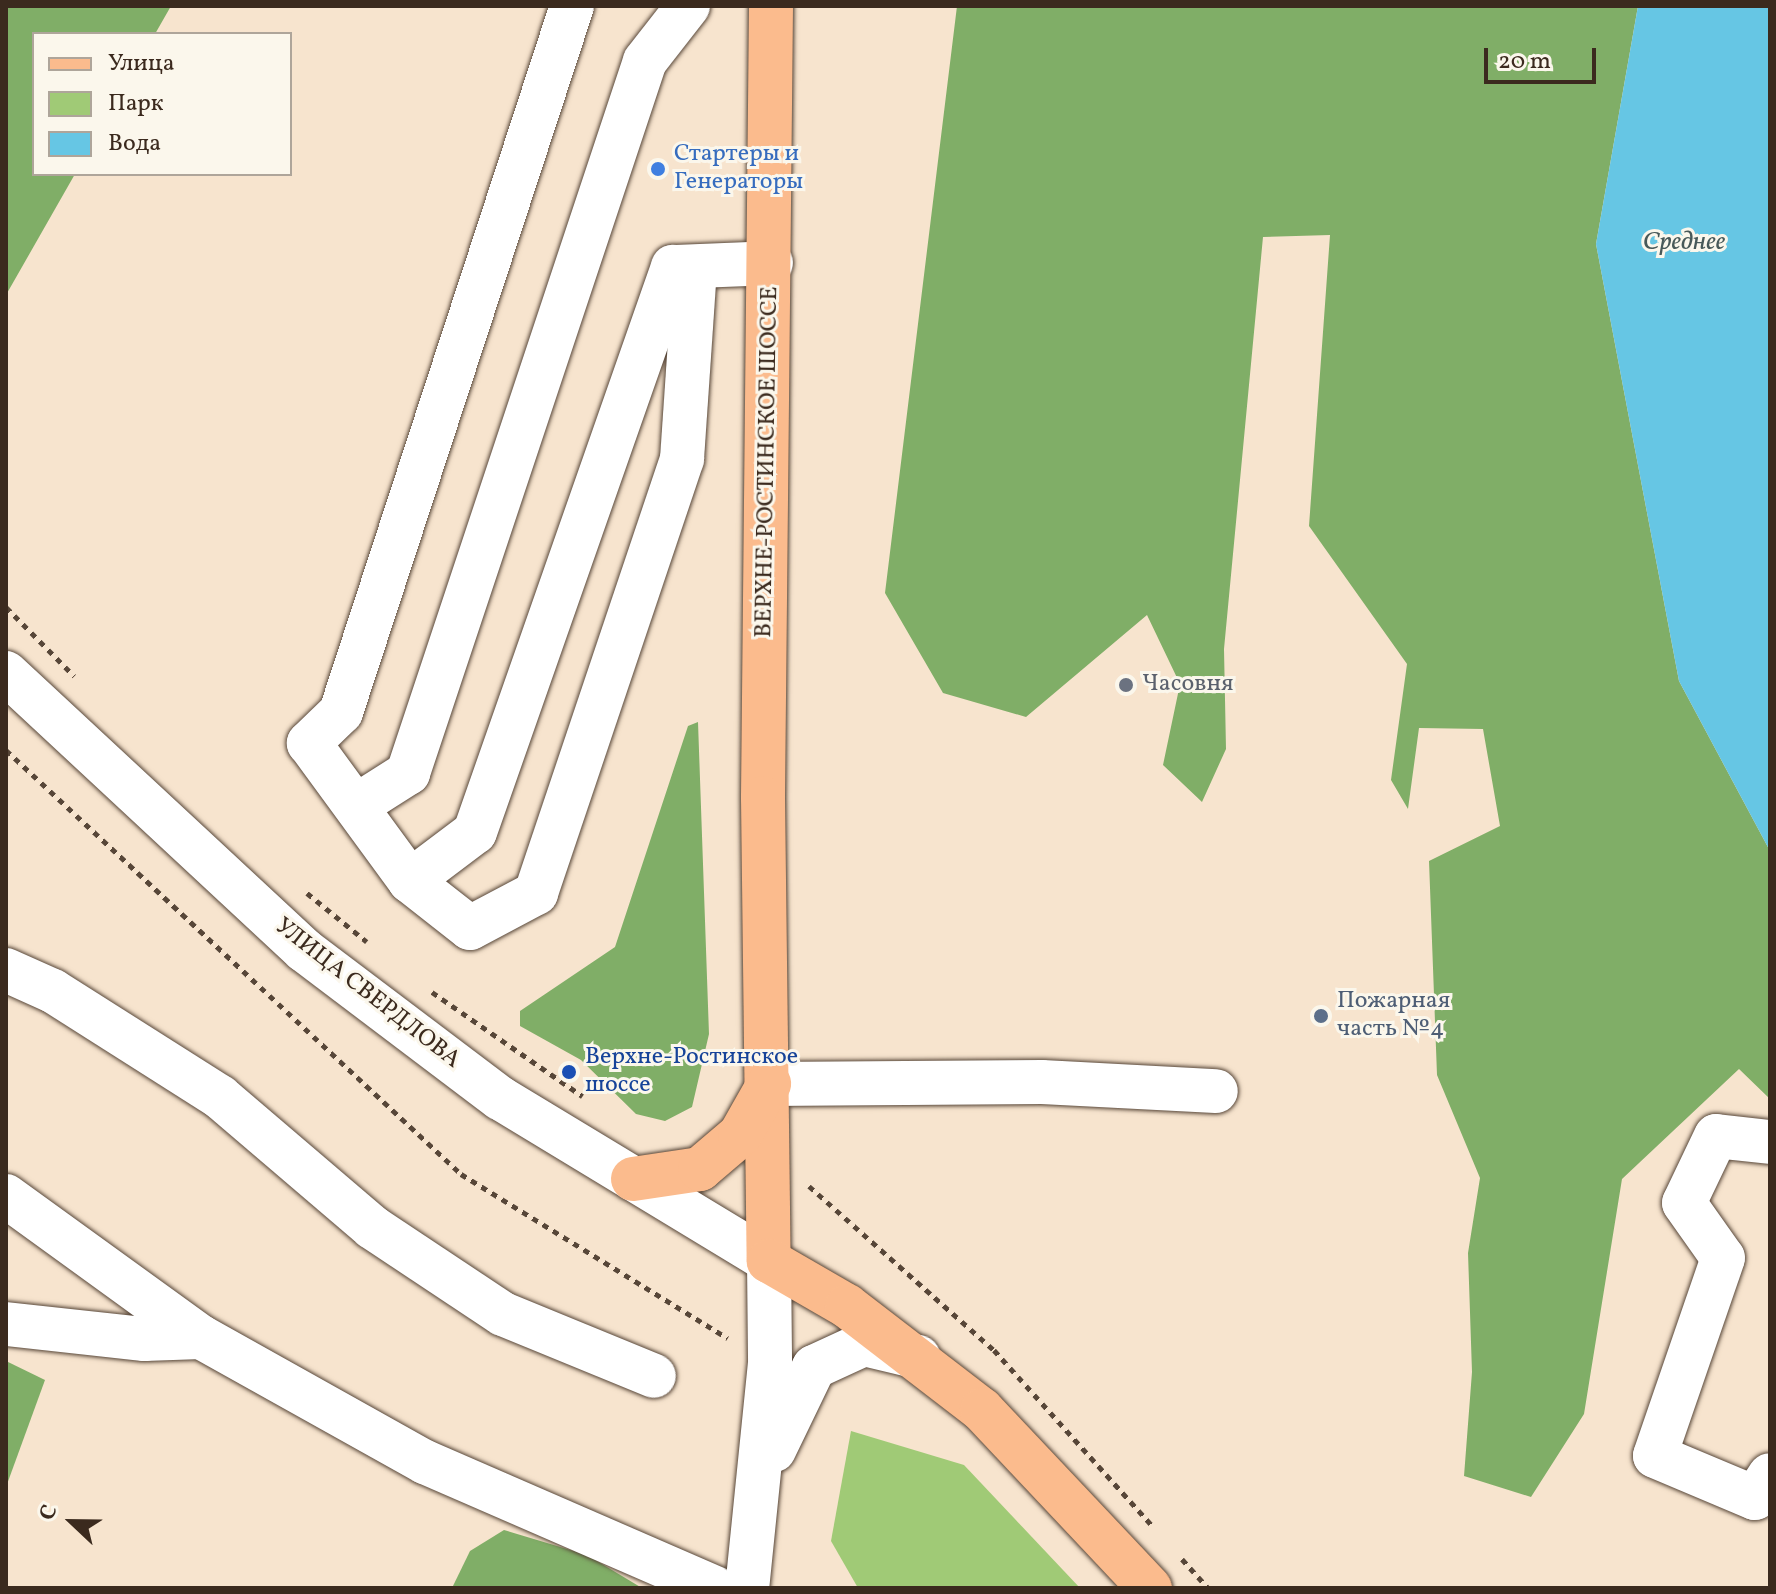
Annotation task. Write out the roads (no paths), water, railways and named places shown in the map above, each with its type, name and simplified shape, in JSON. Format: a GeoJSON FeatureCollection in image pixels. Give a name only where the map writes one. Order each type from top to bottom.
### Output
{"type":"FeatureCollection","features":[{"type":"Feature","properties":{"kind":"main road","name":"ВЕРХНЕ-РОСТИНСКОЕ ШОССЕ"},"geometry":{"type":"LineString","coordinates":[[769,1261],[763,798],[771,263],[771,6]]}},
{"type":"Feature","properties":{"kind":"main road"},"geometry":{"type":"LineString","coordinates":[[633,1179],[700,1169],[740,1135],[769,1084]]}},
{"type":"Feature","properties":{"kind":"main road"},"geometry":{"type":"LineString","coordinates":[[769,1261],[918,1357],[982,1410],[1150,1588]]}},
{"type":"Feature","properties":{"kind":"street"},"geometry":{"type":"LineString","coordinates":[[572,6],[341,712],[309,743],[410,881],[470,928],[536,893],[682,459],[695,267]]}},
{"type":"Feature","properties":{"kind":"street"},"geometry":{"type":"LineString","coordinates":[[356,806],[408,773],[645,61],[688,6]]}},
{"type":"Feature","properties":{"kind":"street"},"geometry":{"type":"LineString","coordinates":[[410,881],[475,832],[673,267],[771,263]]}},
{"type":"Feature","properties":{"kind":"street","name":"УЛИЦА СВЕРДЛОВА"},"geometry":{"type":"LineString","coordinates":[[6,673],[304,950],[500,1098],[769,1261]]}},
{"type":"Feature","properties":{"kind":"street"},"geometry":{"type":"LineString","coordinates":[[6,970],[53,991],[220,1097],[372,1227],[503,1314],[654,1376]]}},
{"type":"Feature","properties":{"kind":"street"},"geometry":{"type":"LineString","coordinates":[[769,1084],[1042,1082],[1216,1091]]}},
{"type":"Feature","properties":{"kind":"street"},"geometry":{"type":"LineString","coordinates":[[1770,1142],[1716,1136],[1684,1203],[1723,1258],[1655,1456],[1755,1498],[1770,1475]]}},
{"type":"Feature","properties":{"kind":"street"},"geometry":{"type":"LineString","coordinates":[[6,1196],[201,1337],[425,1462],[715,1588]]}},
{"type":"Feature","properties":{"kind":"street","name":"ВЕРХНЕ-РОСТИНСКОЕ ШОССЕ"},"geometry":{"type":"LineString","coordinates":[[747,1588],[761,1490],[770,1363],[769,1261]]}},
{"type":"Feature","properties":{"kind":"street"},"geometry":{"type":"LineString","coordinates":[[6,1324],[144,1339],[201,1337]]}},
{"type":"Feature","properties":{"kind":"street"},"geometry":{"type":"LineString","coordinates":[[761,1490],[785,1417],[814,1367],[864,1344],[918,1357]]}},
{"type":"Feature","properties":{"kind":"water","name":"Среднее"},"geometry":{"type":"Polygon","coordinates":[[[1638,6],[1770,6],[1770,851],[1679,681],[1596,244],[1638,6]]]}},
{"type":"Feature","properties":{"kind":"place","name":"Стартеры и Генераторы"},"geometry":{"type":"Point","coordinates":[658,169]}},
{"type":"Feature","properties":{"kind":"place","name":"Часовня"},"geometry":{"type":"Point","coordinates":[1126,685]}},
{"type":"Feature","properties":{"kind":"place","name":"Пожарная часть №4"},"geometry":{"type":"Point","coordinates":[1321,1016]}},
{"type":"Feature","properties":{"kind":"place","name":"Верхне-Ростинское шоссе"},"geometry":{"type":"Point","coordinates":[569,1072]}}]}
